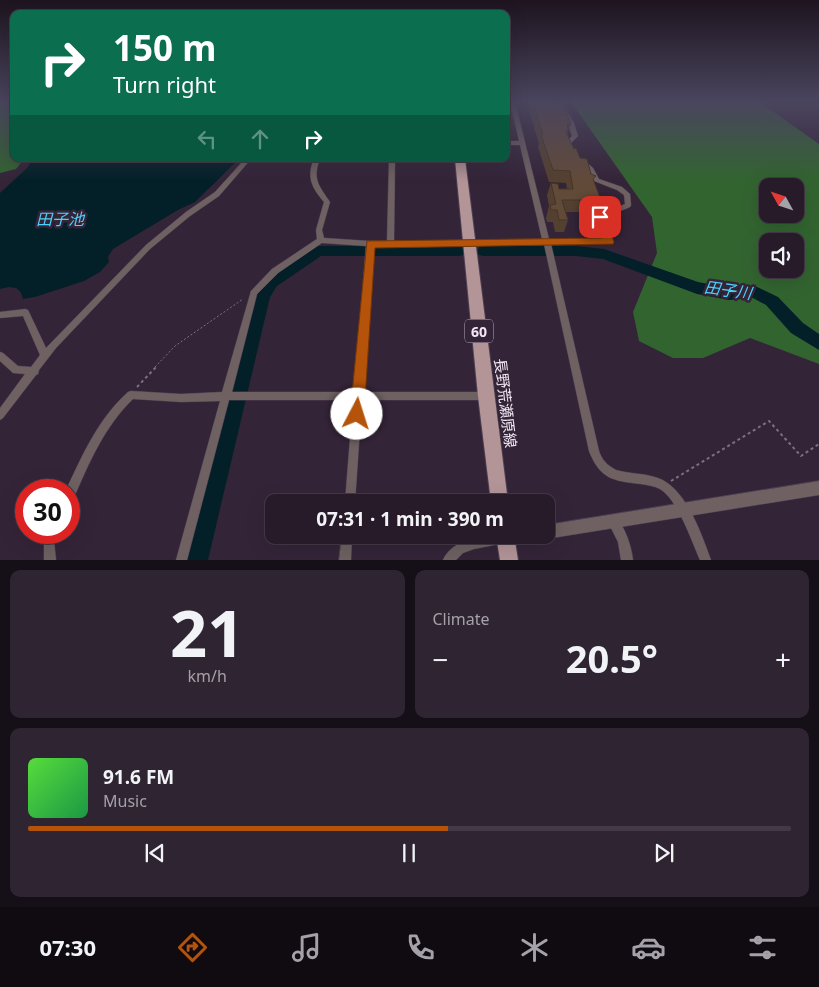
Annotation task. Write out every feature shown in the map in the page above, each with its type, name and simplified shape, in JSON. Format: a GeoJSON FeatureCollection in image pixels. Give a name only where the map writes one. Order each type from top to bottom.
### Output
{"type":"FeatureCollection","features":[{"type":"Feature","properties":{"kind":"main road","name":"長野荒瀬原線"},"geometry":{"type":"LineString","coordinates":[[460,162],[486,396],[499,494]]}},
{"type":"Feature","properties":{"kind":"main road"},"geometry":{"type":"LineString","coordinates":[[506,544],[509,560]]}},
{"type":"Feature","properties":{"kind":"street"},"geometry":{"type":"LineString","coordinates":[[518,128],[550,256],[594,451],[601,466],[620,476],[644,479],[664,485],[684,511],[706,560]]}},
{"type":"Feature","properties":{"kind":"street"},"geometry":{"type":"LineString","coordinates":[[571,152],[567,144],[575,136],[573,128]]}},
{"type":"Feature","properties":{"kind":"street"},"geometry":{"type":"LineString","coordinates":[[510,143],[522,143]]}},
{"type":"Feature","properties":{"kind":"street"},"geometry":{"type":"LineString","coordinates":[[181,560],[229,396],[254,293],[275,271],[320,240],[370,248],[390,243],[547,244],[609,242],[600,217],[628,205],[627,194],[619,187],[604,185],[596,180],[591,169],[578,158]]}},
{"type":"Feature","properties":{"kind":"street"},"geometry":{"type":"LineString","coordinates":[[0,414],[35,371],[53,345],[148,247],[188,214],[217,194],[245,162]]}},
{"type":"Feature","properties":{"kind":"street"},"geometry":{"type":"LineString","coordinates":[[316,162],[313,176],[316,188],[327,202],[319,230],[320,240]]}},
{"type":"Feature","properties":{"kind":"street"},"geometry":{"type":"LineString","coordinates":[[390,243],[392,162]]}},
{"type":"Feature","properties":{"kind":"street"},"geometry":{"type":"LineString","coordinates":[[351,494],[370,248]]}},
{"type":"Feature","properties":{"kind":"street"},"geometry":{"type":"LineString","coordinates":[[0,315],[25,312],[46,356]]}},
{"type":"Feature","properties":{"kind":"street"},"geometry":{"type":"LineString","coordinates":[[0,356],[16,370],[35,371]]}},
{"type":"Feature","properties":{"kind":"street"},"geometry":{"type":"LineString","coordinates":[[77,479],[92,446],[119,404],[131,395],[181,398],[229,396],[486,396]]}},
{"type":"Feature","properties":{"kind":"street"},"geometry":{"type":"LineString","coordinates":[[555,531],[819,488]]}},
{"type":"Feature","properties":{"kind":"street"},"geometry":{"type":"LineString","coordinates":[[613,522],[623,538],[628,551],[628,560]]}},
{"type":"Feature","properties":{"kind":"street"},"geometry":{"type":"LineString","coordinates":[[49,544],[50,560]]}},
{"type":"Feature","properties":{"kind":"street"},"geometry":{"type":"LineString","coordinates":[[345,560],[346,544]]}},
{"type":"Feature","properties":{"kind":"street"},"geometry":{"type":"LineString","coordinates":[[448,560],[457,550],[472,544]]}},
{"type":"Feature","properties":{"kind":"path"},"geometry":{"type":"LineString","coordinates":[[128,397],[175,346],[254,293]]}},
{"type":"Feature","properties":{"kind":"path"},"geometry":{"type":"LineString","coordinates":[[664,485],[769,421],[801,456],[819,444]]}},
{"type":"Feature","properties":{"kind":"green space"},"geometry":{"type":"Polygon","coordinates":[[[0,128],[10,128],[10,162],[22,162],[16,169],[0,173],[0,128]]]}},
{"type":"Feature","properties":{"kind":"green space"},"geometry":{"type":"Polygon","coordinates":[[[589,128],[797,128],[819,144],[819,364],[750,338],[703,358],[673,358],[639,341],[633,312],[657,253],[652,217],[589,128]]]}},
{"type":"Feature","properties":{"kind":"water","name":"田子池"},"geometry":{"type":"Polygon","coordinates":[[[31,162],[236,162],[195,202],[178,210],[113,249],[108,257],[109,262],[100,272],[84,281],[23,299],[18,289],[8,287],[0,289],[0,193],[31,162]]]}},
{"type":"Feature","properties":{"kind":"building"},"geometry":{"type":"Polygon","coordinates":[[[541,128],[568,128],[566,132],[574,149],[576,148],[580,158],[587,159],[591,174],[596,176],[593,179],[601,200],[562,200],[568,220],[559,220],[557,210],[551,210],[550,205],[556,204],[551,183],[558,184],[559,189],[573,189],[570,171],[553,170],[541,135],[543,135],[541,128]]]}},
{"type":"Feature","properties":{"kind":"waterway"},"geometry":{"type":"LineString","coordinates":[[197,560],[263,295],[272,282],[318,251],[459,251]]}},
{"type":"Feature","properties":{"kind":"waterway","name":"田子川"},"geometry":{"type":"LineString","coordinates":[[484,251],[576,251],[604,254],[697,288],[729,294],[755,292],[772,301],[797,328],[819,343]]}},
{"type":"Feature","properties":{"kind":"route"},"geometry":{"type":"LineString","coordinates":[[357,414],[370,244],[609,242],[600,217]]}}]}
